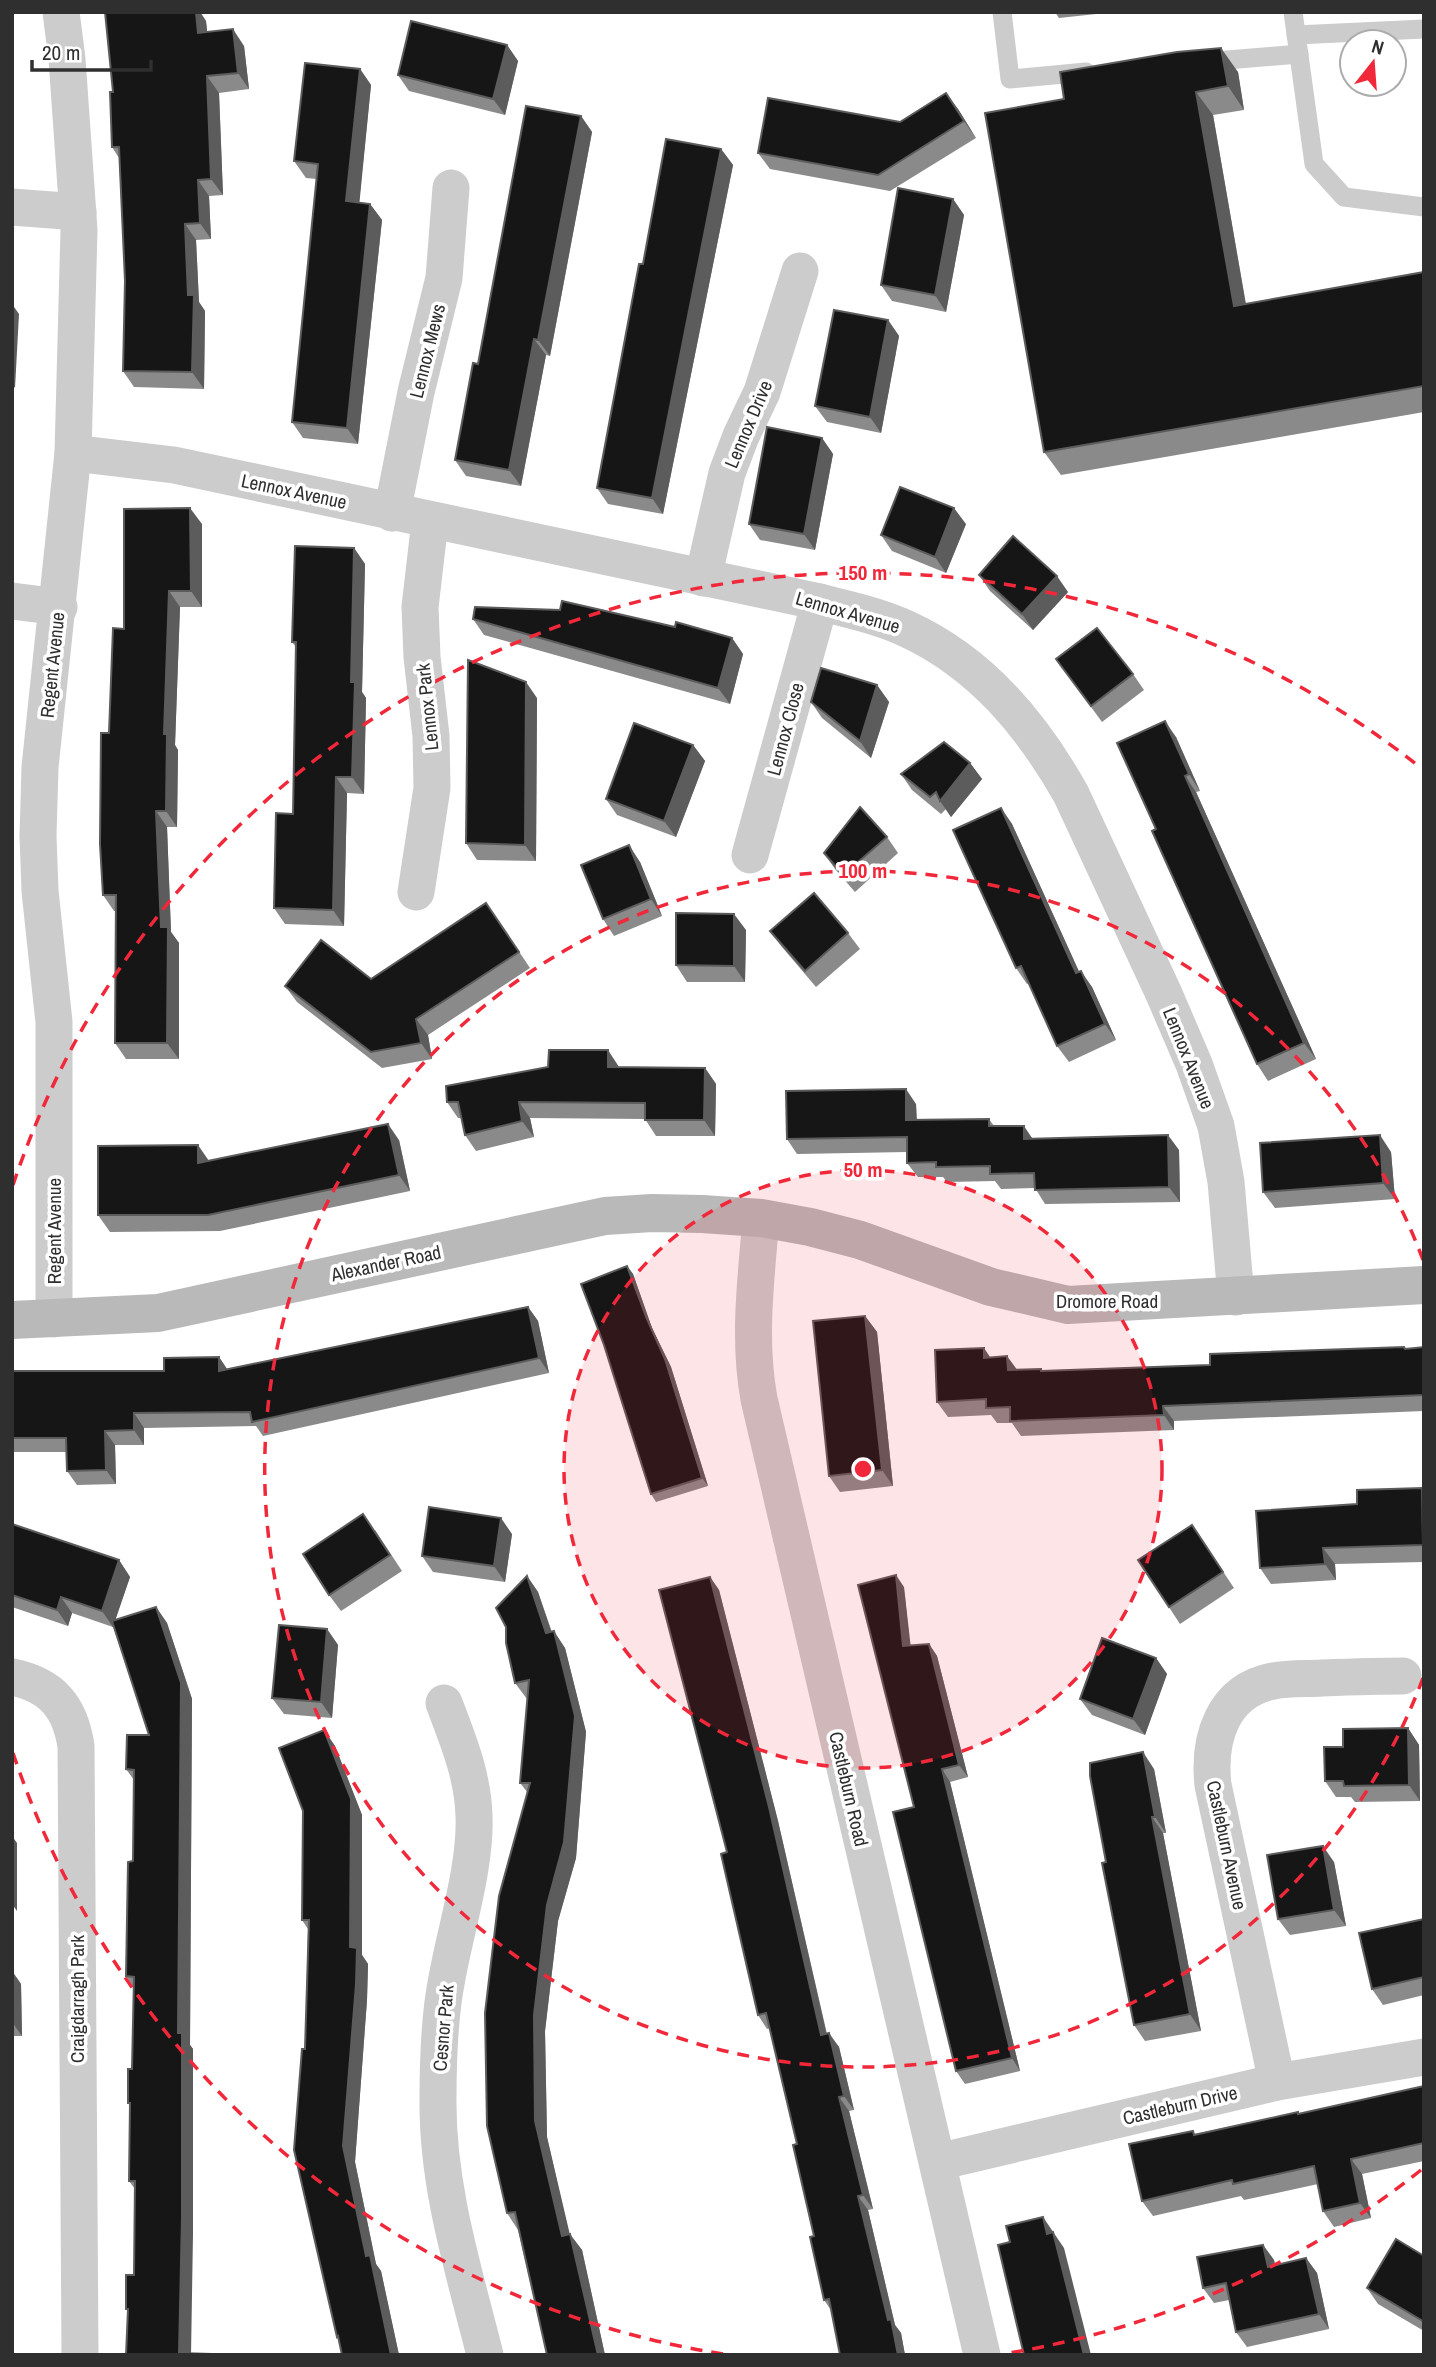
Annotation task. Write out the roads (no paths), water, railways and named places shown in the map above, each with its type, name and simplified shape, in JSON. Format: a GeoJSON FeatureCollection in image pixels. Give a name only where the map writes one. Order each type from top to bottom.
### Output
{"type":"FeatureCollection","features":[{"type":"Feature","properties":{"kind":"street","name":"Regent Avenue"},"geometry":{"type":"LineString","coordinates":[[54,1319],[54,1022],[40,891],[38,836],[40,767],[59,607],[73,453],[78,212],[61,12]]}},
{"type":"Feature","properties":{"kind":"street","name":"Lennox Mews"},"geometry":{"type":"LineString","coordinates":[[392,513],[415,392],[444,278],[451,188]]}},
{"type":"Feature","properties":{"kind":"street"},"geometry":{"type":"LineString","coordinates":[[12,207],[78,212]]}},
{"type":"Feature","properties":{"kind":"street","name":"Lennox Drive"},"geometry":{"type":"LineString","coordinates":[[702,578],[727,473],[765,385],[800,271]]}},
{"type":"Feature","properties":{"kind":"street","name":"Lennox Avenue"},"geometry":{"type":"LineString","coordinates":[[73,453],[174,465],[820,602],[907,629],[964,664],[1015,711],[1043,746],[1057,769],[1169,1005],[1216,1126],[1226,1182],[1236,1297]]}},
{"type":"Feature","properties":{"kind":"street","name":"Lennox Park"},"geometry":{"type":"LineString","coordinates":[[416,892],[432,788],[420,607],[430,521]]}},
{"type":"Feature","properties":{"kind":"street"},"geometry":{"type":"LineString","coordinates":[[12,601],[59,607]]}},
{"type":"Feature","properties":{"kind":"street","name":"Lennox Close"},"geometry":{"type":"LineString","coordinates":[[750,855],[820,602]]}},
{"type":"Feature","properties":{"kind":"street","name":"Alexander Road"},"geometry":{"type":"LineString","coordinates":[[12,1320],[158,1313],[604,1216],[652,1213],[761,1218]]}},
{"type":"Feature","properties":{"kind":"street","name":"Dromore Road"},"geometry":{"type":"LineString","coordinates":[[761,1218],[860,1240],[992,1287],[1068,1305],[1424,1285]]}},
{"type":"Feature","properties":{"kind":"street","name":"Castleburn Road"},"geometry":{"type":"LineString","coordinates":[[761,1218],[753,1334],[759,1399],[982,2355]]}},
{"type":"Feature","properties":{"kind":"street","name":"Castleburn Avenue"},"geometry":{"type":"LineString","coordinates":[[1277,2082],[1213,1785],[1212,1756],[1217,1729],[1232,1703],[1261,1684],[1282,1679],[1403,1676]]}},
{"type":"Feature","properties":{"kind":"street","name":"Craigdarragh Park"},"geometry":{"type":"LineString","coordinates":[[12,1677],[28,1680],[49,1691],[69,1718],[76,1746],[80,2355]]}},
{"type":"Feature","properties":{"kind":"street","name":"Cesnor Park"},"geometry":{"type":"LineString","coordinates":[[444,1703],[464,1758],[474,1814],[471,1860],[441,2017],[438,2102],[441,2155],[450,2216],[485,2355]]}},
{"type":"Feature","properties":{"kind":"street","name":"Castleburn Drive"},"geometry":{"type":"LineString","coordinates":[[938,2162],[1277,2082],[1424,2057]]}},
{"type":"Feature","properties":{"kind":"lane"},"geometry":{"type":"LineString","coordinates":[[1002,12],[1010,79],[1107,71]]}},
{"type":"Feature","properties":{"kind":"lane"},"geometry":{"type":"LineString","coordinates":[[1293,12],[1314,164],[1343,197],[1424,207]]}},
{"type":"Feature","properties":{"kind":"lane"},"geometry":{"type":"LineString","coordinates":[[1189,64],[1298,45],[1424,29]]}}]}
